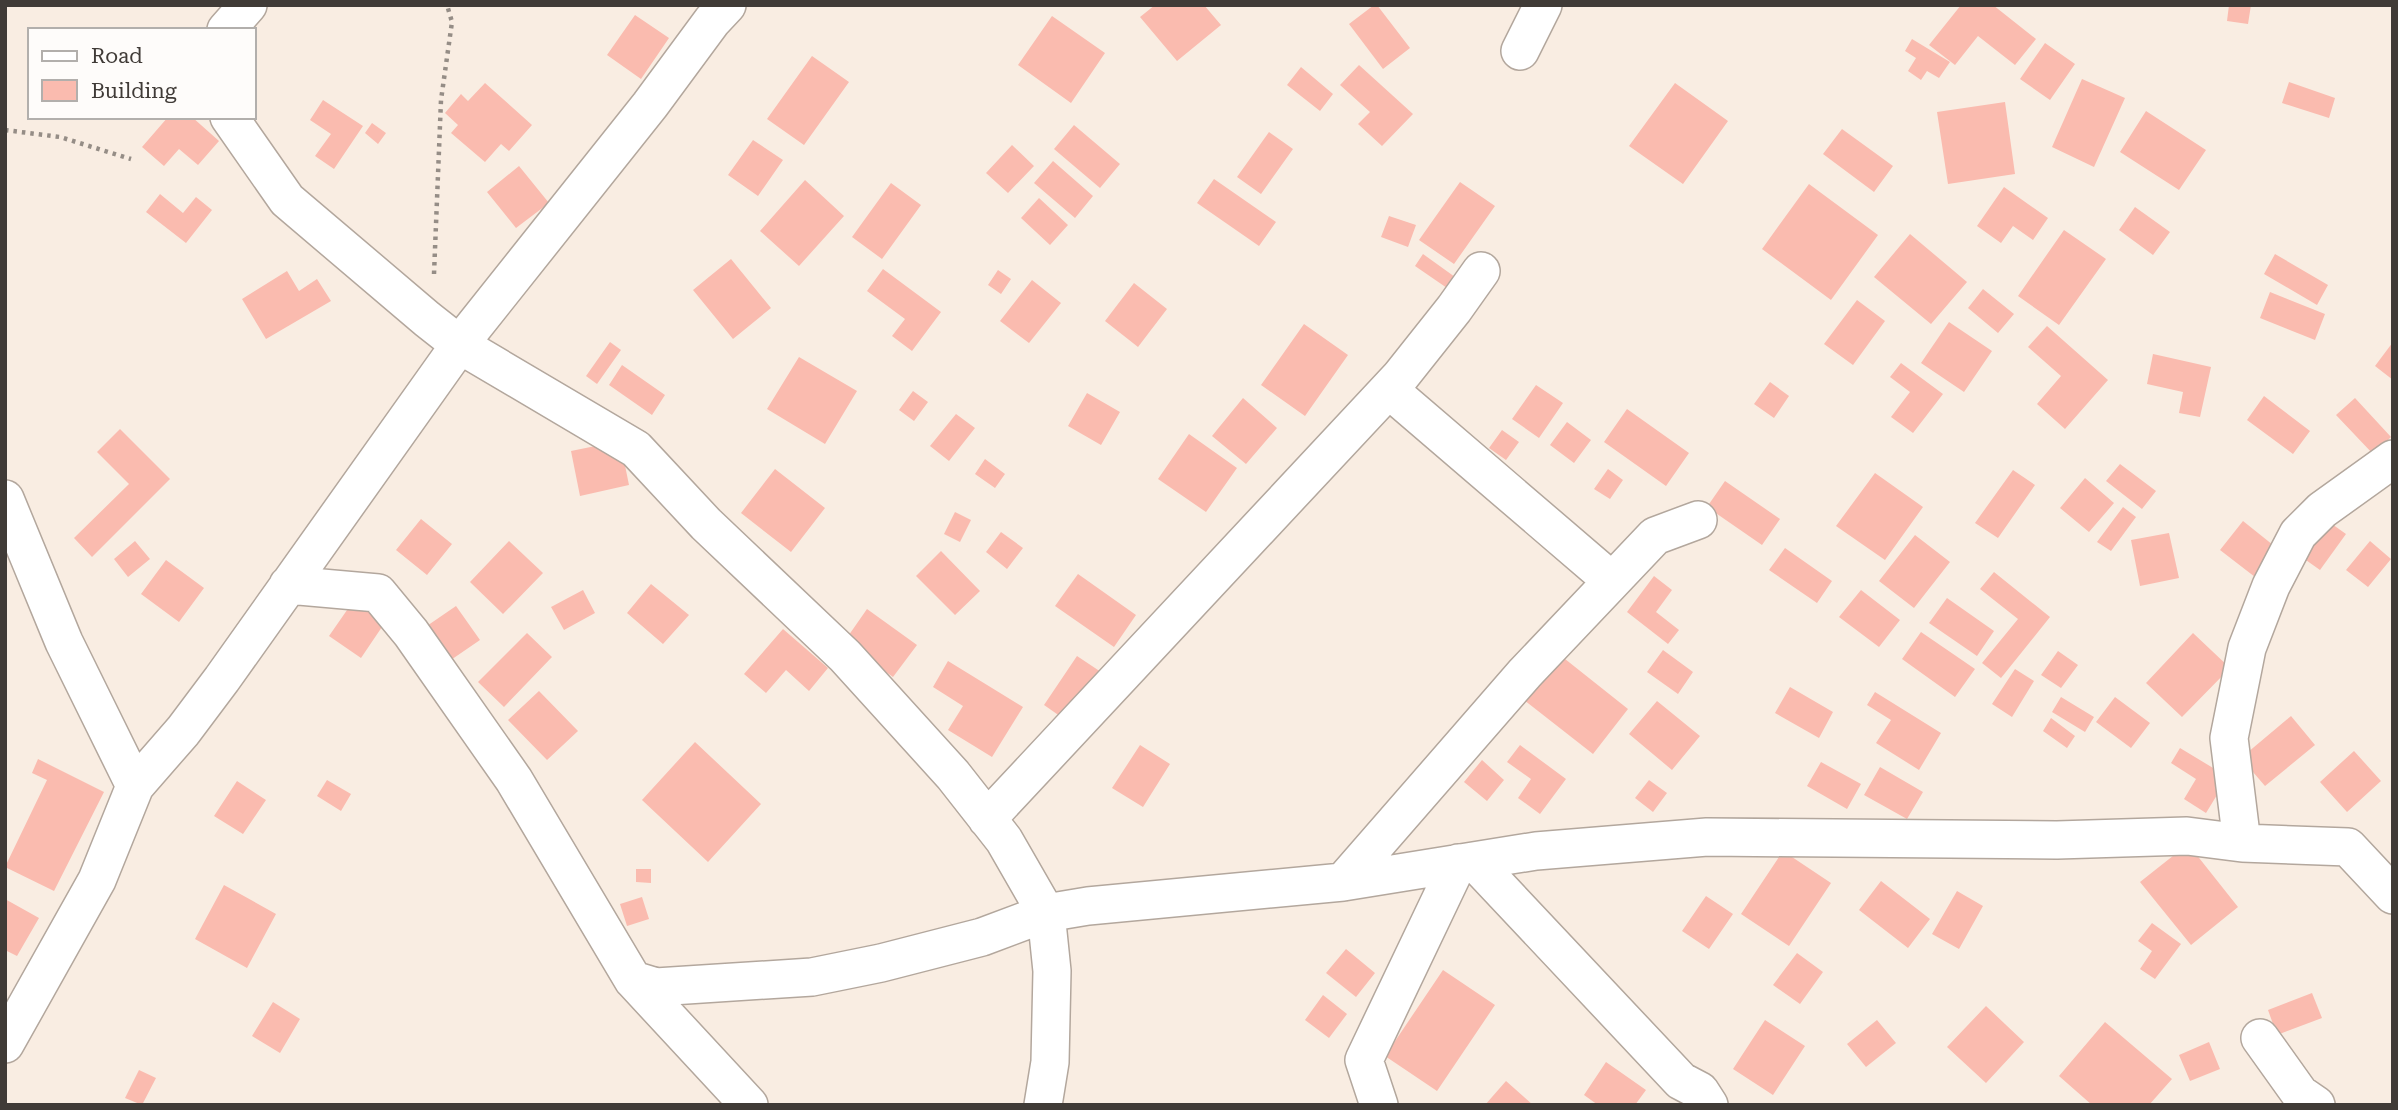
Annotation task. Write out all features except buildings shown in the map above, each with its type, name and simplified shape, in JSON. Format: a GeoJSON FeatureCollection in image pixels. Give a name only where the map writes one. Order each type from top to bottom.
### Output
{"type":"FeatureCollection","features":[{"type":"Feature","properties":{"kind":"street"},"geometry":{"type":"LineString","coordinates":[[228,28],[247,5]]}},
{"type":"Feature","properties":{"kind":"street"},"geometry":{"type":"LineString","coordinates":[[5,1044],[97,880],[135,786],[191,720],[460,345],[727,5]]}},
{"type":"Feature","properties":{"kind":"street"},"geometry":{"type":"LineString","coordinates":[[1520,51],[1543,5]]}},
{"type":"Feature","properties":{"kind":"street"},"geometry":{"type":"LineString","coordinates":[[230,119],[287,200],[427,319],[460,345],[636,449],[706,524],[845,656],[953,775],[1004,840],[1046,913],[1052,971],[1050,1062],[1043,1105]]}},
{"type":"Feature","properties":{"kind":"street"},"geometry":{"type":"LineString","coordinates":[[987,819],[1390,388],[1481,271]]}},
{"type":"Feature","properties":{"kind":"street"},"geometry":{"type":"LineString","coordinates":[[1390,388],[1612,581]]}},
{"type":"Feature","properties":{"kind":"street"},"geometry":{"type":"LineString","coordinates":[[2242,842],[2229,738],[2247,648],[2271,586],[2298,534],[2322,510],[2393,459]]}},
{"type":"Feature","properties":{"kind":"street"},"geometry":{"type":"LineString","coordinates":[[5,499],[64,642],[135,786]]}},
{"type":"Feature","properties":{"kind":"street"},"geometry":{"type":"LineString","coordinates":[[1343,882],[1525,673],[1655,536],[1698,520]]}},
{"type":"Feature","properties":{"kind":"street"},"geometry":{"type":"LineString","coordinates":[[289,585],[378,593],[411,633],[514,780],[633,980],[749,1105]]}},
{"type":"Feature","properties":{"kind":"street"},"geometry":{"type":"LineString","coordinates":[[633,980],[656,987],[812,977],[881,963],[982,937],[1046,913],[1088,906],[1343,882],[1536,851],[1707,837],[2057,840],[2187,836],[2242,842],[2348,847],[2393,895]]}},
{"type":"Feature","properties":{"kind":"street"},"geometry":{"type":"LineString","coordinates":[[1379,1105],[1364,1060],[1466,862]]}},
{"type":"Feature","properties":{"kind":"street"},"geometry":{"type":"LineString","coordinates":[[1466,862],[1681,1081],[1700,1091],[1709,1105]]}},
{"type":"Feature","properties":{"kind":"street"},"geometry":{"type":"LineString","coordinates":[[2260,1038],[2300,1094],[2316,1105]]}},
{"type":"Feature","properties":{"kind":"path"},"geometry":{"type":"LineString","coordinates":[[427,319],[433,292],[441,100],[452,22],[447,5]]}},
{"type":"Feature","properties":{"kind":"path"},"geometry":{"type":"LineString","coordinates":[[5,130],[60,137],[131,159]]}}]}
